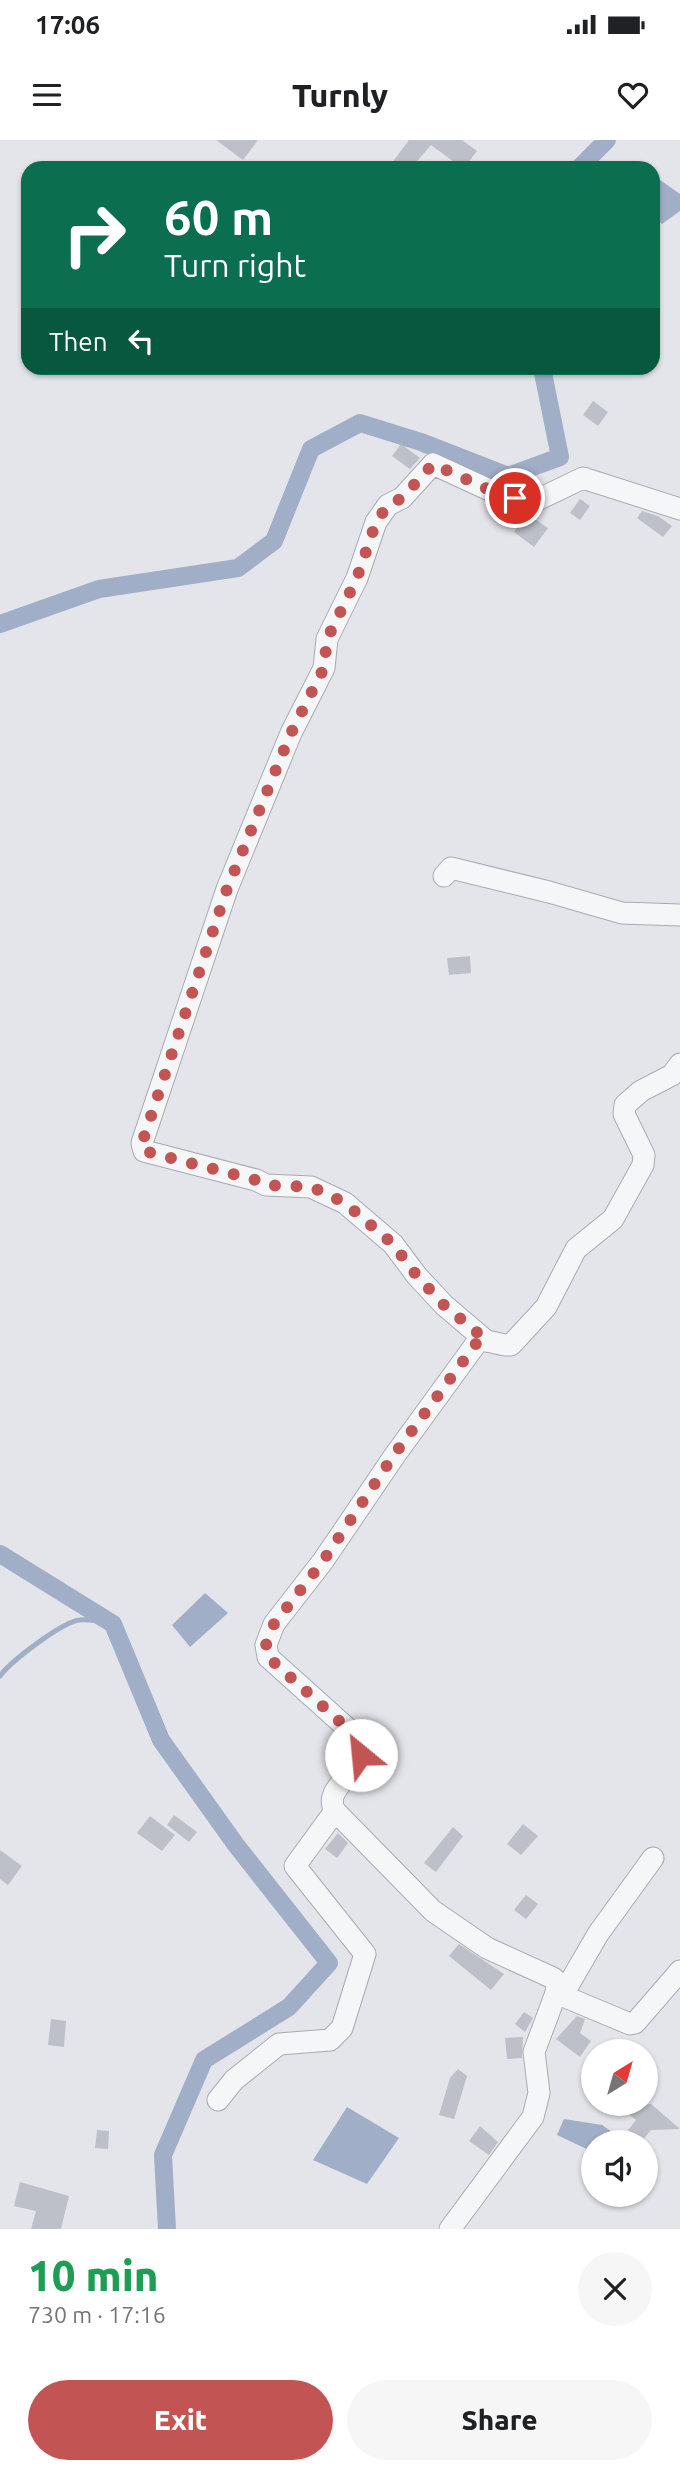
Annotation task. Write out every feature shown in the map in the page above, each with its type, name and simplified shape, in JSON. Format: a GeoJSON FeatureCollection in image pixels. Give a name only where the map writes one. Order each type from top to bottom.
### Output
{"type":"FeatureCollection","features":[{"type":"Feature","properties":{"kind":"street"},"geometry":{"type":"LineString","coordinates":[[680,509],[583,478],[533,502],[496,493],[433,464],[402,498],[388,505],[376,522],[357,578],[327,639],[324,668],[291,733],[227,889],[142,1143],[144,1151],[256,1180],[266,1185],[312,1187],[345,1203],[393,1244],[417,1276],[444,1305],[485,1339],[502,1346],[511,1345],[546,1307],[576,1249],[613,1219],[643,1165],[645,1155],[624,1114],[625,1105],[641,1091],[672,1075],[680,1064]]}},
{"type":"Feature","properties":{"kind":"street"},"geometry":{"type":"LineString","coordinates":[[444,876],[451,868],[622,913],[680,915]]}},
{"type":"Feature","properties":{"kind":"street"},"geometry":{"type":"LineString","coordinates":[[485,1339],[478,1341],[394,1455],[323,1561],[274,1624],[266,1645],[268,1657],[357,1737],[361,1746],[361,1755],[332,1796],[335,1811],[433,1911],[487,1948],[553,1978],[557,1982],[559,1994]]}},
{"type":"Feature","properties":{"kind":"street"},"geometry":{"type":"LineString","coordinates":[[218,2100],[234,2080],[279,2044],[330,2040],[342,2028],[365,1954],[295,1866],[335,1811]]}},
{"type":"Feature","properties":{"kind":"street"},"geometry":{"type":"LineString","coordinates":[[450,2229],[533,2118],[540,2093],[534,2052],[559,1994],[653,1858]]}},
{"type":"Feature","properties":{"kind":"street"},"geometry":{"type":"LineString","coordinates":[[559,1994],[630,2024],[635,2023],[680,1971]]}},
{"type":"Feature","properties":{"kind":"water"},"geometry":{"type":"Polygon","coordinates":[[[660,180],[680,194],[680,211],[662,224],[660,180]]]}},
{"type":"Feature","properties":{"kind":"water"},"geometry":{"type":"Polygon","coordinates":[[[205,1593],[228,1613],[190,1647],[172,1625],[205,1593]]]}},
{"type":"Feature","properties":{"kind":"water"},"geometry":{"type":"Polygon","coordinates":[[[347,2107],[399,2138],[367,2184],[313,2160],[347,2107]]]}},
{"type":"Feature","properties":{"kind":"water"},"geometry":{"type":"Polygon","coordinates":[[[564,2119],[602,2125],[609,2130],[581,2130],[581,2146],[557,2135],[564,2119]]]}},
{"type":"Feature","properties":{"kind":"building"},"geometry":{"type":"Polygon","coordinates":[[[216,140],[258,140],[243,160],[216,140]]]}},
{"type":"Feature","properties":{"kind":"building"},"geometry":{"type":"Polygon","coordinates":[[[409,140],[462,140],[477,151],[469,161],[453,161],[431,145],[417,161],[393,161],[409,140]]]}},
{"type":"Feature","properties":{"kind":"building"},"geometry":{"type":"Polygon","coordinates":[[[593,401],[608,412],[598,426],[583,415],[593,401]]]}},
{"type":"Feature","properties":{"kind":"building"},"geometry":{"type":"Polygon","coordinates":[[[401,444],[420,458],[410,469],[392,456],[401,444]]]}},
{"type":"Feature","properties":{"kind":"building"},"geometry":{"type":"Polygon","coordinates":[[[580,499],[590,506],[580,520],[570,513],[580,499]]]}},
{"type":"Feature","properties":{"kind":"building"},"geometry":{"type":"Polygon","coordinates":[[[642,511],[658,516],[672,526],[663,537],[637,518],[642,511]]]}},
{"type":"Feature","properties":{"kind":"building"},"geometry":{"type":"Polygon","coordinates":[[[527,514],[548,528],[534,547],[514,532],[527,514]]]}},
{"type":"Feature","properties":{"kind":"building"},"geometry":{"type":"Polygon","coordinates":[[[470,956],[471,973],[449,975],[447,958],[470,956]]]}},
{"type":"Feature","properties":{"kind":"building"},"geometry":{"type":"Polygon","coordinates":[[[174,1815],[197,1832],[189,1842],[167,1825],[174,1815]]]}},
{"type":"Feature","properties":{"kind":"building"},"geometry":{"type":"Polygon","coordinates":[[[150,1816],[175,1835],[162,1851],[137,1833],[150,1816]]]}},
{"type":"Feature","properties":{"kind":"building"},"geometry":{"type":"Polygon","coordinates":[[[523,1824],[538,1836],[521,1855],[507,1844],[523,1824]]]}},
{"type":"Feature","properties":{"kind":"building"},"geometry":{"type":"Polygon","coordinates":[[[453,1827],[463,1836],[436,1872],[424,1863],[453,1827]]]}},
{"type":"Feature","properties":{"kind":"building"},"geometry":{"type":"Polygon","coordinates":[[[338,1833],[348,1843],[337,1858],[325,1849],[338,1833]]]}},
{"type":"Feature","properties":{"kind":"building"},"geometry":{"type":"Polygon","coordinates":[[[0,1850],[22,1866],[8,1885],[0,1879],[0,1850]]]}},
{"type":"Feature","properties":{"kind":"building"},"geometry":{"type":"Polygon","coordinates":[[[526,1895],[538,1904],[526,1919],[514,1910],[526,1895]]]}},
{"type":"Feature","properties":{"kind":"building"},"geometry":{"type":"Polygon","coordinates":[[[459,1944],[504,1974],[491,1990],[449,1956],[459,1944]]]}},
{"type":"Feature","properties":{"kind":"building"},"geometry":{"type":"Polygon","coordinates":[[[524,2012],[533,2018],[525,2032],[515,2024],[524,2012]]]}},
{"type":"Feature","properties":{"kind":"building"},"geometry":{"type":"Polygon","coordinates":[[[577,2016],[585,2019],[580,2033],[588,2039],[581,2039],[580,2057],[556,2039],[577,2016]]]}},
{"type":"Feature","properties":{"kind":"building"},"geometry":{"type":"Polygon","coordinates":[[[51,2019],[66,2021],[64,2047],[48,2045],[51,2019]]]}},
{"type":"Feature","properties":{"kind":"building"},"geometry":{"type":"Polygon","coordinates":[[[523,2037],[522,2058],[507,2059],[505,2038],[523,2037]]]}},
{"type":"Feature","properties":{"kind":"building"},"geometry":{"type":"Polygon","coordinates":[[[458,2069],[467,2076],[454,2119],[439,2115],[450,2078],[458,2069]]]}},
{"type":"Feature","properties":{"kind":"building"},"geometry":{"type":"Polygon","coordinates":[[[658,2110],[680,2129],[628,2130],[636,2120],[631,2116],[658,2116],[658,2110]]]}},
{"type":"Feature","properties":{"kind":"building"},"geometry":{"type":"Polygon","coordinates":[[[480,2126],[498,2142],[489,2155],[469,2141],[480,2126]]]}},
{"type":"Feature","properties":{"kind":"building"},"geometry":{"type":"Polygon","coordinates":[[[97,2130],[109,2131],[108,2149],[95,2148],[97,2130]]]}},
{"type":"Feature","properties":{"kind":"building"},"geometry":{"type":"Polygon","coordinates":[[[20,2182],[69,2196],[61,2229],[31,2229],[36,2211],[14,2206],[20,2182]]]}},
{"type":"Feature","properties":{"kind":"waterway"},"geometry":{"type":"LineString","coordinates":[[586,161],[607,140]]}},
{"type":"Feature","properties":{"kind":"waterway"},"geometry":{"type":"LineString","coordinates":[[0,624],[99,589],[238,568],[274,541],[311,449],[360,423],[421,442],[508,476],[560,457],[543,375]]}},
{"type":"Feature","properties":{"kind":"waterway"},"geometry":{"type":"LineString","coordinates":[[0,1554],[113,1624],[161,1740],[236,1845],[329,1963],[289,2007],[204,2060],[163,2155],[167,2229]]}},
{"type":"Feature","properties":{"kind":"waterway"},"geometry":{"type":"LineString","coordinates":[[0,1676],[37,1643],[72,1622],[88,1620],[113,1624]]}},
{"type":"Feature","properties":{"kind":"route"},"geometry":{"type":"LineString","coordinates":[[361,1755],[357,1737],[268,1657],[266,1645],[274,1624],[323,1561],[394,1455],[478,1341],[485,1339],[444,1305],[417,1276],[393,1244],[345,1203],[312,1187],[266,1185],[256,1180],[144,1151],[142,1143],[227,889],[291,733],[324,668],[327,639],[357,578],[376,522],[388,505],[402,498],[433,464],[496,493],[515,498]]}}]}
